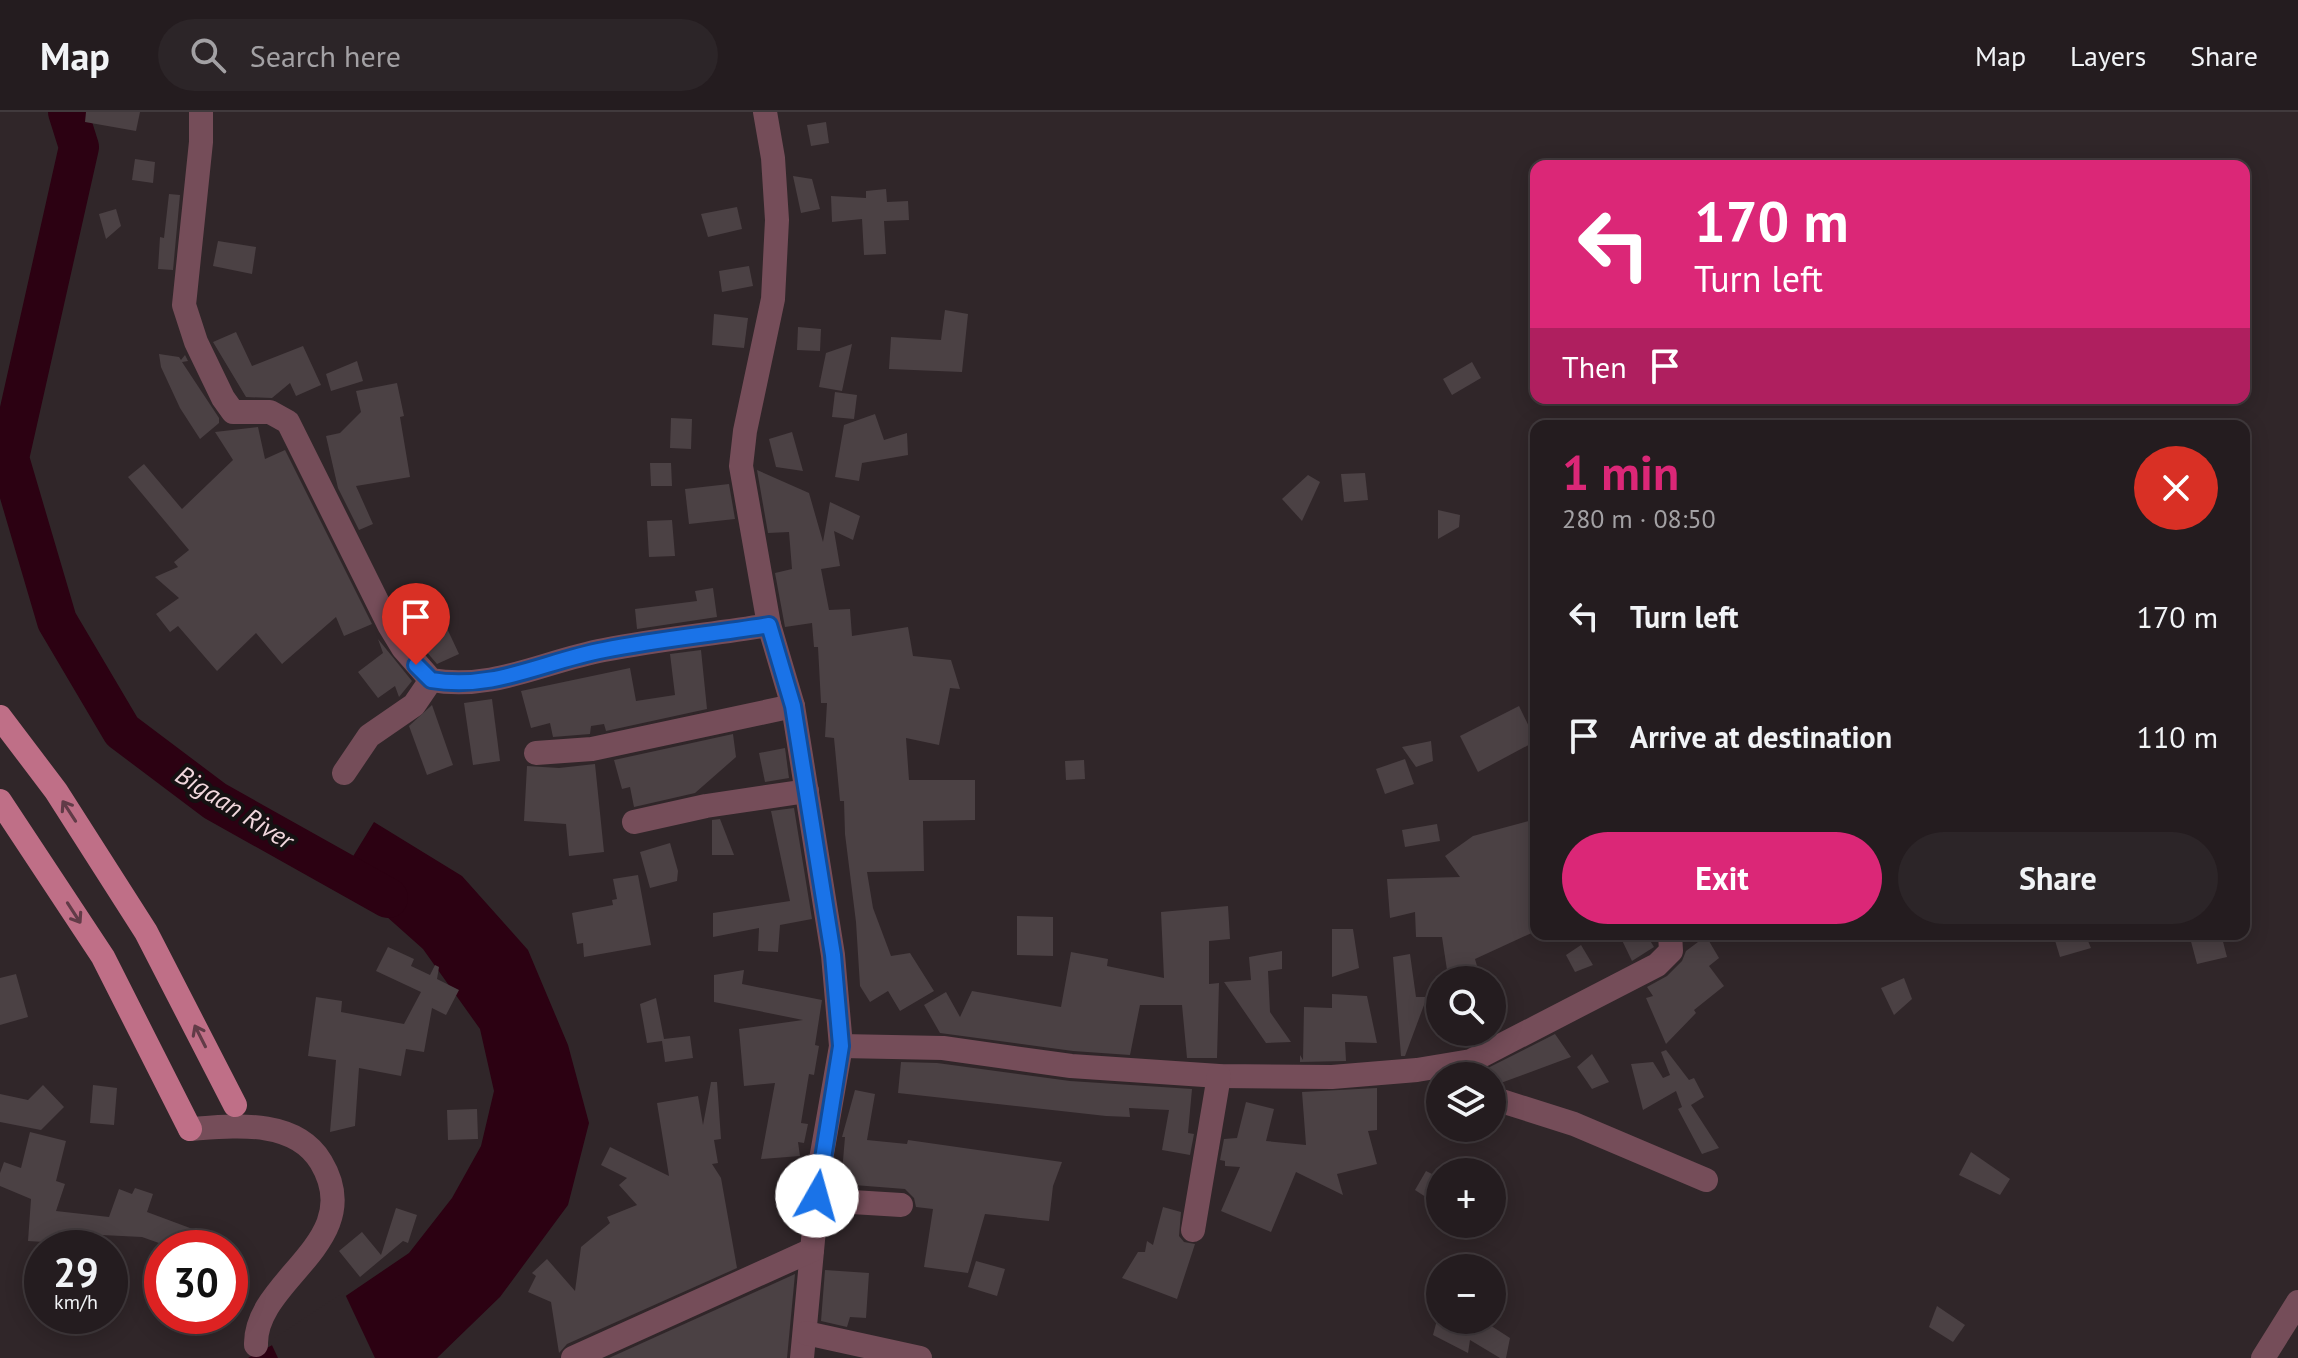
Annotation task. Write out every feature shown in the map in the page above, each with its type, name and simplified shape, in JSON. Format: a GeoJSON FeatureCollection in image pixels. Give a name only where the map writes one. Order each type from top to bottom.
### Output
{"type":"FeatureCollection","features":[{"type":"Feature","properties":{"kind":"main road"},"geometry":{"type":"LineString","coordinates":[[0,717],[56,791],[146,932],[235,1105]]}},
{"type":"Feature","properties":{"kind":"main road"},"geometry":{"type":"LineString","coordinates":[[0,801],[103,957],[190,1129]]}},
{"type":"Feature","properties":{"kind":"street"},"geometry":{"type":"LineString","coordinates":[[201,112],[201,142],[183,295],[196,342],[233,412],[270,412],[288,422],[389,625],[431,680],[470,684],[497,681],[605,649],[769,625]]}},
{"type":"Feature","properties":{"kind":"street"},"geometry":{"type":"LineString","coordinates":[[765,112],[773,158],[777,220],[773,299],[745,431],[741,466],[769,625],[793,706],[833,955],[841,1046],[817,1196],[802,1358]]}},
{"type":"Feature","properties":{"kind":"street"},"geometry":{"type":"LineString","coordinates":[[344,773],[369,736],[414,705],[431,680]]}},
{"type":"Feature","properties":{"kind":"street"},"geometry":{"type":"LineString","coordinates":[[536,753],[592,749],[793,706]]}},
{"type":"Feature","properties":{"kind":"street"},"geometry":{"type":"LineString","coordinates":[[634,822],[706,806],[807,791]]}},
{"type":"Feature","properties":{"kind":"street"},"geometry":{"type":"LineString","coordinates":[[841,1046],[943,1048],[1071,1066],[1219,1076],[1332,1077],[1417,1070],[1471,1061],[1579,1008],[1657,965],[1671,951],[1670,940]]}},
{"type":"Feature","properties":{"kind":"street"},"geometry":{"type":"LineString","coordinates":[[1417,1070],[1426,1075]]}},
{"type":"Feature","properties":{"kind":"street"},"geometry":{"type":"LineString","coordinates":[[1193,1230],[1219,1076]]}},
{"type":"Feature","properties":{"kind":"street"},"geometry":{"type":"LineString","coordinates":[[1506,1102],[1574,1124],[1706,1180]]}},
{"type":"Feature","properties":{"kind":"street"},"geometry":{"type":"LineString","coordinates":[[190,1129],[244,1125],[283,1133],[302,1142],[319,1158],[329,1178],[334,1201],[327,1226],[259,1320],[256,1345]]}},
{"type":"Feature","properties":{"kind":"street"},"geometry":{"type":"LineString","coordinates":[[817,1196],[901,1205]]}},
{"type":"Feature","properties":{"kind":"street"},"geometry":{"type":"LineString","coordinates":[[573,1358],[812,1250]]}},
{"type":"Feature","properties":{"kind":"street"},"geometry":{"type":"LineString","coordinates":[[2263,1358],[2298,1302]]}},
{"type":"Feature","properties":{"kind":"street"},"geometry":{"type":"LineString","coordinates":[[806,1333],[920,1358]]}},
{"type":"Feature","properties":{"kind":"shaded area"},"geometry":{"type":"Polygon","coordinates":[[[374,822],[462,876],[528,950],[568,1045],[589,1123],[568,1205],[500,1297],[437,1358],[248,1358],[278,1342],[409,1253],[452,1198],[481,1146],[494,1091],[480,1029],[423,949],[341,876],[374,822]]]}},
{"type":"Feature","properties":{"kind":"pier"},"geometry":{"type":"Polygon","coordinates":[[[344,1292],[375,1358],[278,1358],[270,1341],[344,1292]]]}},
{"type":"Feature","properties":{"kind":"building"},"geometry":{"type":"Polygon","coordinates":[[[86,112],[140,112],[136,131],[85,122],[86,112]]]}},
{"type":"Feature","properties":{"kind":"building"},"geometry":{"type":"Polygon","coordinates":[[[826,122],[829,143],[811,146],[807,125],[826,122]]]}},
{"type":"Feature","properties":{"kind":"building"},"geometry":{"type":"Polygon","coordinates":[[[135,159],[155,162],[153,183],[132,180],[135,159]]]}},
{"type":"Feature","properties":{"kind":"building"},"geometry":{"type":"Polygon","coordinates":[[[793,176],[812,179],[820,209],[801,213],[793,176]]]}},
{"type":"Feature","properties":{"kind":"building"},"geometry":{"type":"Polygon","coordinates":[[[886,189],[887,202],[908,201],[909,220],[884,221],[886,254],[864,255],[862,219],[832,222],[831,196],[866,198],[866,191],[886,189]]]}},
{"type":"Feature","properties":{"kind":"building"},"geometry":{"type":"Polygon","coordinates":[[[169,194],[180,195],[173,270],[158,269],[160,237],[164,238],[169,194]]]}},
{"type":"Feature","properties":{"kind":"building"},"geometry":{"type":"Polygon","coordinates":[[[737,207],[742,229],[708,237],[701,214],[737,207]]]}},
{"type":"Feature","properties":{"kind":"building"},"geometry":{"type":"Polygon","coordinates":[[[116,209],[121,226],[106,239],[99,214],[116,209]]]}},
{"type":"Feature","properties":{"kind":"building"},"geometry":{"type":"Polygon","coordinates":[[[218,241],[256,247],[252,274],[213,266],[218,241]]]}},
{"type":"Feature","properties":{"kind":"building"},"geometry":{"type":"Polygon","coordinates":[[[749,266],[753,286],[722,292],[719,271],[749,266]]]}},
{"type":"Feature","properties":{"kind":"building"},"geometry":{"type":"Polygon","coordinates":[[[945,310],[968,314],[962,372],[889,369],[891,337],[941,340],[945,310]]]}},
{"type":"Feature","properties":{"kind":"building"},"geometry":{"type":"Polygon","coordinates":[[[714,314],[748,318],[744,348],[712,345],[714,314]]]}},
{"type":"Feature","properties":{"kind":"building"},"geometry":{"type":"Polygon","coordinates":[[[798,327],[821,329],[820,351],[797,350],[798,327]]]}},
{"type":"Feature","properties":{"kind":"building"},"geometry":{"type":"Polygon","coordinates":[[[236,332],[252,366],[303,346],[321,385],[296,396],[290,383],[272,398],[246,397],[213,342],[236,332]]]}},
{"type":"Feature","properties":{"kind":"building"},"geometry":{"type":"Polygon","coordinates":[[[852,344],[842,391],[819,387],[826,353],[852,344]]]}},
{"type":"Feature","properties":{"kind":"building"},"geometry":{"type":"Polygon","coordinates":[[[159,354],[181,360],[185,355],[188,361],[182,362],[219,418],[219,423],[200,439],[180,408],[161,367],[159,354]]]}},
{"type":"Feature","properties":{"kind":"building"},"geometry":{"type":"Polygon","coordinates":[[[357,361],[363,381],[331,391],[326,374],[357,361]]]}},
{"type":"Feature","properties":{"kind":"building"},"geometry":{"type":"Polygon","coordinates":[[[1472,362],[1481,378],[1452,395],[1443,379],[1472,362]]]}},
{"type":"Feature","properties":{"kind":"building"},"geometry":{"type":"Polygon","coordinates":[[[397,383],[404,416],[400,417],[410,477],[356,486],[373,524],[359,530],[338,488],[326,436],[340,433],[361,412],[356,391],[397,383]]]}},
{"type":"Feature","properties":{"kind":"building"},"geometry":{"type":"Polygon","coordinates":[[[835,392],[857,395],[854,419],[832,417],[835,392]]]}},
{"type":"Feature","properties":{"kind":"building"},"geometry":{"type":"Polygon","coordinates":[[[875,414],[884,440],[907,433],[908,455],[862,463],[859,481],[835,477],[844,425],[875,414]]]}},
{"type":"Feature","properties":{"kind":"building"},"geometry":{"type":"Polygon","coordinates":[[[671,418],[692,419],[691,449],[670,448],[671,418]]]}},
{"type":"Feature","properties":{"kind":"building"},"geometry":{"type":"Polygon","coordinates":[[[258,427],[265,459],[285,450],[372,624],[344,636],[336,617],[282,664],[256,633],[217,671],[178,626],[170,632],[156,614],[179,598],[155,577],[178,567],[174,562],[189,550],[128,477],[144,464],[182,509],[233,460],[215,432],[258,427]]]}},
{"type":"Feature","properties":{"kind":"building"},"geometry":{"type":"Polygon","coordinates":[[[792,432],[803,471],[776,467],[769,439],[792,432]]]}},
{"type":"Feature","properties":{"kind":"building"},"geometry":{"type":"Polygon","coordinates":[[[650,463],[671,463],[672,486],[651,486],[650,463]]]}},
{"type":"Feature","properties":{"kind":"building"},"geometry":{"type":"Polygon","coordinates":[[[757,470],[809,493],[823,542],[830,502],[860,516],[853,540],[834,531],[840,566],[821,569],[829,610],[850,609],[852,636],[908,627],[913,656],[951,660],[960,689],[950,688],[939,745],[906,738],[909,780],[975,780],[975,820],[923,821],[924,871],[867,872],[873,908],[891,956],[910,953],[934,991],[900,1011],[888,991],[870,1002],[860,986],[844,801],[840,801],[834,738],[825,737],[827,703],[821,703],[818,647],[814,647],[812,623],[785,627],[775,573],[792,569],[789,532],[768,533],[757,470]]]}},
{"type":"Feature","properties":{"kind":"building"},"geometry":{"type":"Polygon","coordinates":[[[1365,473],[1368,500],[1344,502],[1341,474],[1365,473]]]}},
{"type":"Feature","properties":{"kind":"building"},"geometry":{"type":"Polygon","coordinates":[[[1308,475],[1320,482],[1302,521],[1282,499],[1308,475]]]}},
{"type":"Feature","properties":{"kind":"building"},"geometry":{"type":"Polygon","coordinates":[[[729,484],[735,519],[689,524],[685,489],[729,484]]]}},
{"type":"Feature","properties":{"kind":"building"},"geometry":{"type":"Polygon","coordinates":[[[1438,510],[1460,515],[1459,527],[1438,539],[1438,510]]]}},
{"type":"Feature","properties":{"kind":"building"},"geometry":{"type":"Polygon","coordinates":[[[672,520],[675,556],[649,557],[647,521],[672,520]]]}},
{"type":"Feature","properties":{"kind":"building"},"geometry":{"type":"Polygon","coordinates":[[[713,588],[717,617],[637,629],[635,609],[697,601],[695,591],[713,588]]]}},
{"type":"Feature","properties":{"kind":"building"},"geometry":{"type":"Polygon","coordinates":[[[444,622],[459,654],[437,664],[413,636],[444,622]]]}},
{"type":"Feature","properties":{"kind":"building"},"geometry":{"type":"Polygon","coordinates":[[[378,639],[412,681],[399,697],[395,686],[378,698],[358,672],[383,653],[378,639]]]}},
{"type":"Feature","properties":{"kind":"building"},"geometry":{"type":"Polygon","coordinates":[[[701,650],[707,709],[606,731],[604,724],[591,726],[590,734],[553,737],[550,723],[531,728],[521,691],[630,668],[636,701],[675,695],[670,654],[701,650]]]}},
{"type":"Feature","properties":{"kind":"building"},"geometry":{"type":"Polygon","coordinates":[[[492,699],[500,761],[473,765],[464,703],[492,699]]]}},
{"type":"Feature","properties":{"kind":"building"},"geometry":{"type":"Polygon","coordinates":[[[432,705],[453,765],[427,775],[409,726],[432,705]]]}},
{"type":"Feature","properties":{"kind":"building"},"geometry":{"type":"Polygon","coordinates":[[[1519,706],[1530,729],[1530,744],[1478,772],[1460,736],[1519,706]]]}},
{"type":"Feature","properties":{"kind":"building"},"geometry":{"type":"Polygon","coordinates":[[[733,734],[736,757],[695,793],[634,807],[630,787],[622,789],[614,760],[733,734]]]}},
{"type":"Feature","properties":{"kind":"building"},"geometry":{"type":"Polygon","coordinates":[[[1431,741],[1433,761],[1416,767],[1402,747],[1431,741]]]}},
{"type":"Feature","properties":{"kind":"building"},"geometry":{"type":"Polygon","coordinates":[[[785,748],[789,778],[765,782],[759,753],[785,748]]]}},
{"type":"Feature","properties":{"kind":"building"},"geometry":{"type":"Polygon","coordinates":[[[1405,759],[1414,784],[1385,794],[1376,769],[1405,759]]]}},
{"type":"Feature","properties":{"kind":"building"},"geometry":{"type":"Polygon","coordinates":[[[1084,760],[1085,779],[1066,780],[1065,761],[1084,760]]]}},
{"type":"Feature","properties":{"kind":"building"},"geometry":{"type":"Polygon","coordinates":[[[595,764],[604,852],[569,856],[566,824],[524,821],[527,766],[559,768],[595,764]]]}},
{"type":"Feature","properties":{"kind":"building"},"geometry":{"type":"Polygon","coordinates":[[[794,808],[812,919],[780,925],[778,952],[758,951],[759,928],[713,937],[713,913],[790,901],[771,811],[794,808]]]}},
{"type":"Feature","properties":{"kind":"building"},"geometry":{"type":"Polygon","coordinates":[[[720,819],[734,855],[712,855],[712,820],[720,819]]]}},
{"type":"Feature","properties":{"kind":"building"},"geometry":{"type":"Polygon","coordinates":[[[1530,821],[1530,934],[1475,959],[1477,966],[1446,966],[1442,937],[1416,937],[1415,912],[1390,918],[1387,879],[1460,877],[1445,856],[1473,836],[1530,821]]]}},
{"type":"Feature","properties":{"kind":"building"},"geometry":{"type":"Polygon","coordinates":[[[1437,824],[1440,841],[1405,847],[1402,830],[1437,824]]]}},
{"type":"Feature","properties":{"kind":"building"},"geometry":{"type":"Polygon","coordinates":[[[670,843],[678,871],[677,881],[650,888],[640,852],[670,843]]]}},
{"type":"Feature","properties":{"kind":"building"},"geometry":{"type":"Polygon","coordinates":[[[638,875],[651,945],[584,957],[583,943],[577,944],[572,913],[613,905],[612,900],[617,899],[613,879],[638,875]]]}},
{"type":"Feature","properties":{"kind":"building"},"geometry":{"type":"Polygon","coordinates":[[[1228,906],[1230,939],[1209,941],[1209,984],[1219,983],[1217,1058],[1187,1058],[1182,1005],[1140,1005],[1130,1055],[1073,1051],[940,1033],[924,1005],[946,992],[960,1017],[972,991],[1061,1007],[1071,952],[1108,959],[1107,966],[1164,978],[1161,912],[1228,906]]]}},
{"type":"Feature","properties":{"kind":"building"},"geometry":{"type":"Polygon","coordinates":[[[1017,916],[1053,917],[1053,956],[1017,955],[1017,916]]]}},
{"type":"Feature","properties":{"kind":"building"},"geometry":{"type":"Polygon","coordinates":[[[1332,929],[1353,929],[1359,968],[1332,977],[1332,929]]]}},
{"type":"Feature","properties":{"kind":"building"},"geometry":{"type":"Polygon","coordinates":[[[1622,940],[1650,940],[1654,947],[1632,961],[1622,940]]]}},
{"type":"Feature","properties":{"kind":"building"},"geometry":{"type":"Polygon","coordinates":[[[1701,940],[1708,940],[1719,958],[1709,966],[1724,986],[1694,1010],[1696,1013],[1666,1044],[1646,998],[1653,996],[1647,987],[1667,976],[1682,961],[1686,951],[1701,940]]]}},
{"type":"Feature","properties":{"kind":"building"},"geometry":{"type":"Polygon","coordinates":[[[2055,940],[2088,940],[2091,948],[2060,957],[2055,940]]]}},
{"type":"Feature","properties":{"kind":"building"},"geometry":{"type":"Polygon","coordinates":[[[2191,940],[2223,940],[2227,957],[2197,964],[2191,940]]]}},
{"type":"Feature","properties":{"kind":"building"},"geometry":{"type":"Polygon","coordinates":[[[1581,945],[1593,965],[1575,972],[1566,955],[1581,945]]]}},
{"type":"Feature","properties":{"kind":"building"},"geometry":{"type":"Polygon","coordinates":[[[388,947],[414,959],[411,966],[430,975],[435,965],[439,967],[437,979],[459,990],[446,1015],[432,1008],[424,1052],[406,1049],[401,1076],[359,1068],[355,1126],[330,1132],[336,1060],[308,1056],[316,997],[342,1001],[341,1012],[404,1024],[421,992],[376,971],[388,947]]]}},
{"type":"Feature","properties":{"kind":"building"},"geometry":{"type":"Polygon","coordinates":[[[1282,951],[1282,969],[1268,971],[1270,1012],[1291,1042],[1266,1043],[1224,982],[1251,980],[1249,957],[1282,951]]]}},
{"type":"Feature","properties":{"kind":"building"},"geometry":{"type":"Polygon","coordinates":[[[1410,954],[1416,997],[1426,997],[1405,1056],[1401,1056],[1393,957],[1410,954]]]}},
{"type":"Feature","properties":{"kind":"building"},"geometry":{"type":"Polygon","coordinates":[[[744,970],[742,984],[822,1000],[815,1045],[819,1046],[814,1075],[809,1074],[801,1123],[808,1124],[804,1143],[798,1142],[800,1156],[761,1159],[775,1083],[744,1086],[739,1029],[803,1020],[714,1002],[714,975],[744,970]]]}},
{"type":"Feature","properties":{"kind":"building"},"geometry":{"type":"Polygon","coordinates":[[[16,974],[28,1017],[0,1025],[0,978],[16,974]]]}},
{"type":"Feature","properties":{"kind":"building"},"geometry":{"type":"Polygon","coordinates":[[[1904,978],[1912,999],[1894,1015],[1881,988],[1904,978]]]}},
{"type":"Feature","properties":{"kind":"building"},"geometry":{"type":"Polygon","coordinates":[[[1332,994],[1367,996],[1377,1043],[1345,1042],[1346,1061],[1300,1062],[1300,1055],[1303,1060],[1304,1007],[1332,1008],[1332,994]]]}},
{"type":"Feature","properties":{"kind":"building"},"geometry":{"type":"Polygon","coordinates":[[[656,998],[664,1039],[690,1036],[693,1058],[665,1062],[662,1041],[647,1043],[640,1004],[656,998]]]}},
{"type":"Feature","properties":{"kind":"building"},"geometry":{"type":"Polygon","coordinates":[[[1555,1034],[1571,1057],[1506,1081],[1506,1062],[1500,1062],[1555,1034]]]}},
{"type":"Feature","properties":{"kind":"building"},"geometry":{"type":"Polygon","coordinates":[[[1666,1050],[1689,1080],[1694,1078],[1704,1097],[1691,1105],[1719,1148],[1702,1154],[1678,1109],[1682,1107],[1676,1091],[1643,1110],[1631,1064],[1653,1062],[1663,1078],[1670,1075],[1661,1052],[1666,1050]]]}},
{"type":"Feature","properties":{"kind":"building"},"geometry":{"type":"Polygon","coordinates":[[[1592,1054],[1609,1082],[1592,1089],[1577,1067],[1592,1054]]]}},
{"type":"Feature","properties":{"kind":"building"},"geometry":{"type":"Polygon","coordinates":[[[901,1062],[937,1063],[1070,1081],[1192,1089],[1188,1133],[1194,1134],[1190,1155],[1162,1150],[1169,1110],[1129,1108],[1130,1117],[1106,1116],[898,1093],[901,1062]]]}},
{"type":"Feature","properties":{"kind":"building"},"geometry":{"type":"Polygon","coordinates":[[[711,1082],[717,1082],[721,1139],[714,1140],[718,1163],[712,1164],[721,1178],[737,1268],[567,1344],[559,1353],[551,1302],[528,1292],[536,1276],[532,1273],[547,1259],[575,1291],[581,1247],[610,1223],[607,1217],[637,1205],[619,1185],[627,1178],[601,1165],[610,1147],[669,1176],[657,1103],[698,1096],[703,1125],[711,1082]]]}},
{"type":"Feature","properties":{"kind":"building"},"geometry":{"type":"Polygon","coordinates":[[[43,1085],[64,1107],[41,1130],[0,1122],[0,1094],[28,1100],[43,1085]]]}},
{"type":"Feature","properties":{"kind":"building"},"geometry":{"type":"Polygon","coordinates":[[[93,1085],[117,1088],[114,1125],[90,1123],[93,1085]]]}},
{"type":"Feature","properties":{"kind":"building"},"geometry":{"type":"Polygon","coordinates":[[[1377,1088],[1377,1130],[1368,1131],[1377,1164],[1337,1174],[1343,1195],[1296,1172],[1271,1232],[1221,1211],[1240,1167],[1225,1166],[1225,1161],[1220,1160],[1224,1139],[1237,1138],[1246,1102],[1274,1109],[1266,1141],[1306,1145],[1302,1092],[1377,1088]]]}},
{"type":"Feature","properties":{"kind":"building"},"geometry":{"type":"Polygon","coordinates":[[[855,1090],[875,1094],[867,1140],[907,1144],[908,1140],[1062,1162],[1053,1186],[1049,1221],[985,1214],[968,1273],[924,1267],[933,1209],[916,1207],[914,1198],[905,1189],[841,1184],[845,1137],[842,1137],[855,1090]]]}},
{"type":"Feature","properties":{"kind":"building"},"geometry":{"type":"Polygon","coordinates":[[[477,1109],[478,1139],[448,1140],[447,1110],[477,1109]]]}},
{"type":"Feature","properties":{"kind":"building"},"geometry":{"type":"Polygon","coordinates":[[[30,1132],[66,1141],[56,1181],[65,1184],[56,1211],[109,1217],[119,1189],[132,1194],[135,1188],[153,1194],[147,1212],[195,1230],[144,1230],[144,1238],[128,1236],[128,1230],[29,1230],[31,1199],[0,1186],[4,1162],[21,1168],[30,1132]]]}},
{"type":"Feature","properties":{"kind":"building"},"geometry":{"type":"Polygon","coordinates":[[[1971,1152],[2010,1179],[2000,1195],[1959,1175],[1971,1152]]]}},
{"type":"Feature","properties":{"kind":"building"},"geometry":{"type":"Polygon","coordinates":[[[1426,1171],[1426,1197],[1415,1190],[1426,1171]]]}},
{"type":"Feature","properties":{"kind":"building"},"geometry":{"type":"Polygon","coordinates":[[[1163,1207],[1181,1212],[1179,1236],[1184,1242],[1195,1244],[1177,1299],[1122,1278],[1138,1252],[1145,1252],[1147,1241],[1153,1245],[1163,1207]]]}},
{"type":"Feature","properties":{"kind":"building"},"geometry":{"type":"Polygon","coordinates":[[[396,1208],[417,1215],[408,1243],[403,1241],[360,1277],[339,1251],[362,1232],[381,1255],[396,1208]]]}},
{"type":"Feature","properties":{"kind":"building"},"geometry":{"type":"Polygon","coordinates":[[[976,1261],[1005,1269],[997,1296],[968,1287],[976,1261]]]}},
{"type":"Feature","properties":{"kind":"building"},"geometry":{"type":"Polygon","coordinates":[[[825,1270],[869,1273],[866,1318],[850,1317],[847,1327],[821,1321],[825,1270]]]}},
{"type":"Feature","properties":{"kind":"building"},"geometry":{"type":"Polygon","coordinates":[[[795,1274],[787,1358],[609,1358],[795,1274]]]}},
{"type":"Feature","properties":{"kind":"building"},"geometry":{"type":"Polygon","coordinates":[[[1937,1306],[1965,1325],[1953,1342],[1929,1327],[1937,1306]]]}},
{"type":"Feature","properties":{"kind":"building"},"geometry":{"type":"Polygon","coordinates":[[[1504,1334],[1510,1338],[1506,1358],[1500,1358],[1470,1340],[1468,1353],[1433,1335],[1504,1334]]]}},
{"type":"Feature","properties":{"kind":"waterway","name":"Bigaan River"},"geometry":{"type":"LineString","coordinates":[[68,112],[79,147],[9,458],[57,621],[122,731],[215,801],[388,898]]}},
{"type":"Feature","properties":{"kind":"route"},"geometry":{"type":"LineString","coordinates":[[416,665],[431,680],[451,684],[497,681],[605,649],[769,625],[793,706],[833,955],[841,1046],[817,1196]]}}]}
